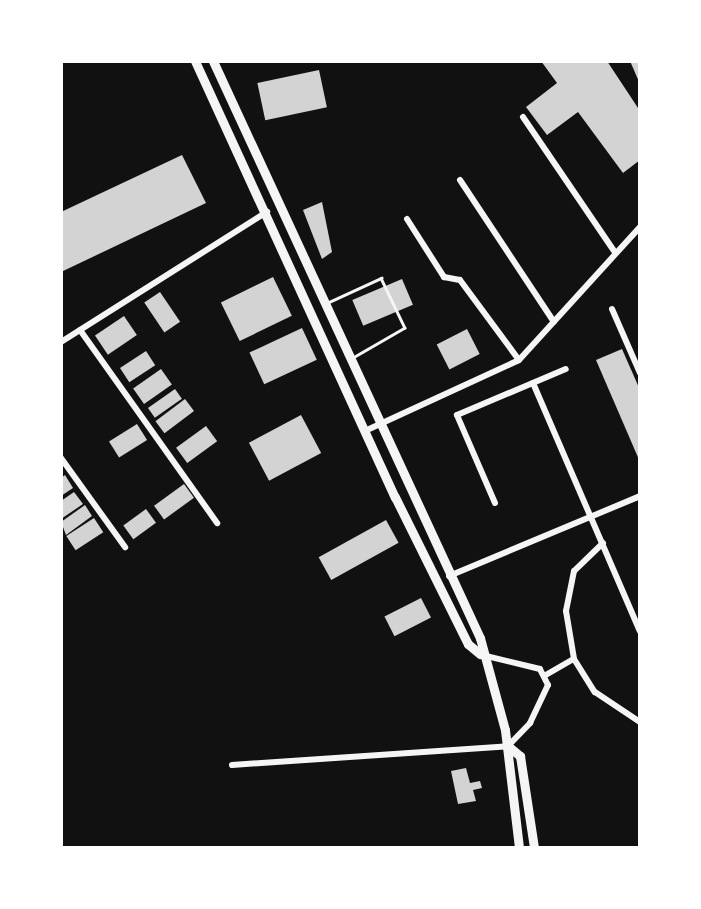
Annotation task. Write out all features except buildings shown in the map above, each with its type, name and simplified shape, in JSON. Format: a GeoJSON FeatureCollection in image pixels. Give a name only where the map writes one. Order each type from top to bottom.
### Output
{"type":"FeatureCollection","features":[{"type":"Feature","properties":{"kind":"main road"},"geometry":{"type":"LineString","coordinates":[[195,61],[468,644],[480,654]]}},
{"type":"Feature","properties":{"kind":"main road"},"geometry":{"type":"LineString","coordinates":[[213,61],[377,426],[480,638],[480,654],[508,746],[519,848]]}},
{"type":"Feature","properties":{"kind":"main road"},"geometry":{"type":"LineString","coordinates":[[508,746],[520,756],[534,848]]}},
{"type":"Feature","properties":{"kind":"street"},"geometry":{"type":"LineString","coordinates":[[523,117],[614,251]]}},
{"type":"Feature","properties":{"kind":"street"},"geometry":{"type":"LineString","coordinates":[[460,180],[554,322]]}},
{"type":"Feature","properties":{"kind":"street"},"geometry":{"type":"LineString","coordinates":[[61,342],[268,212]]}},
{"type":"Feature","properties":{"kind":"street"},"geometry":{"type":"LineString","coordinates":[[407,219],[444,277],[460,279],[519,360]]}},
{"type":"Feature","properties":{"kind":"street"},"geometry":{"type":"LineString","coordinates":[[367,430],[519,360],[614,251],[640,227]]}},
{"type":"Feature","properties":{"kind":"street"},"geometry":{"type":"LineString","coordinates":[[612,309],[640,373]]}},
{"type":"Feature","properties":{"kind":"street"},"geometry":{"type":"LineString","coordinates":[[80,330],[217,523]]}},
{"type":"Feature","properties":{"kind":"street"},"geometry":{"type":"LineString","coordinates":[[495,503],[457,415],[566,369]]}},
{"type":"Feature","properties":{"kind":"street"},"geometry":{"type":"LineString","coordinates":[[533,383],[594,518],[640,631]]}},
{"type":"Feature","properties":{"kind":"street"},"geometry":{"type":"LineString","coordinates":[[61,458],[125,547]]}},
{"type":"Feature","properties":{"kind":"street"},"geometry":{"type":"LineString","coordinates":[[449,576],[594,518],[640,496]]}},
{"type":"Feature","properties":{"kind":"street"},"geometry":{"type":"LineString","coordinates":[[603,543],[574,571],[566,611],[573,659],[595,692],[640,722]]}},
{"type":"Feature","properties":{"kind":"street"},"geometry":{"type":"LineString","coordinates":[[232,765],[508,746],[530,723],[548,685],[540,668],[480,654]]}},
{"type":"Feature","properties":{"kind":"street"},"geometry":{"type":"LineString","coordinates":[[544,676],[573,659]]}},
{"type":"Feature","properties":{"kind":"lane"},"geometry":{"type":"LineString","coordinates":[[324,304],[381,278],[405,328],[349,361]]}}]}
